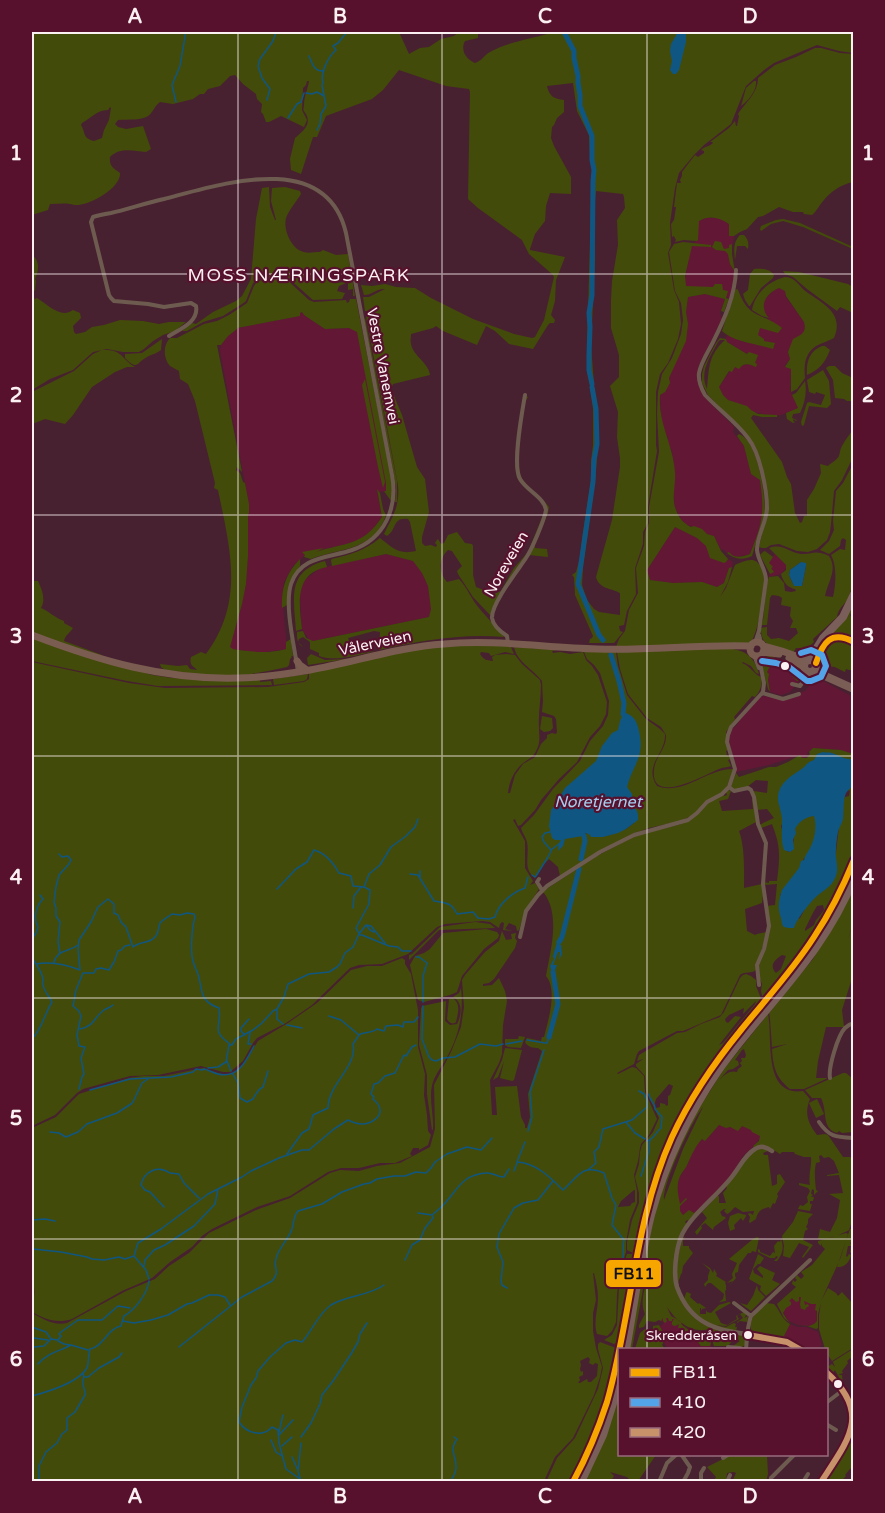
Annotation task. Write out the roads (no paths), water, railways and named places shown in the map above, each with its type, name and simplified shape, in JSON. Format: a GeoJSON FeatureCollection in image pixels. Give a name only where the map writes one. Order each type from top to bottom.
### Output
{"type":"FeatureCollection","features":[{"type":"Feature","properties":{"kind":"highway"},"geometry":{"type":"LineString","coordinates":[[810,666],[823,638],[843,617],[854,594]]}},
{"type":"Feature","properties":{"kind":"highway"},"geometry":{"type":"LineString","coordinates":[[810,666],[826,641],[831,638],[841,636],[854,642]]}},
{"type":"Feature","properties":{"kind":"highway","name":"Vålerveien"},"geometry":{"type":"LineString","coordinates":[[810,666],[854,684]]}},
{"type":"Feature","properties":{"kind":"highway","name":"Vålerveien"},"geometry":{"type":"LineString","coordinates":[[810,666],[854,689]]}},
{"type":"Feature","properties":{"kind":"highway"},"geometry":{"type":"LineString","coordinates":[[765,1007],[818,934],[841,891],[854,859]]}},
{"type":"Feature","properties":{"kind":"highway"},"geometry":{"type":"LineString","coordinates":[[626,1348],[645,1210],[660,1166],[685,1112],[711,1070],[804,965],[835,919],[854,878]]}},
{"type":"Feature","properties":{"kind":"highway"},"geometry":{"type":"LineString","coordinates":[[619,1348],[639,1254]]}},
{"type":"Feature","properties":{"kind":"highway"},"geometry":{"type":"LineString","coordinates":[[573,1482],[597,1430],[610,1390],[618,1352]]}},
{"type":"Feature","properties":{"kind":"highway"},"geometry":{"type":"LineString","coordinates":[[581,1482],[603,1436],[618,1388]]}},
{"type":"Feature","properties":{"kind":"main road","name":"Vålerveien"},"geometry":{"type":"LineString","coordinates":[[32,635],[119,665],[168,674],[212,678],[241,678],[296,672],[427,645],[459,643],[508,643],[619,650],[730,646],[758,649],[810,666]]}},
{"type":"Feature","properties":{"kind":"main road"},"geometry":{"type":"LineString","coordinates":[[296,659],[307,670]]}},
{"type":"Feature","properties":{"kind":"street","name":"Vestre Vanemvei"},"geometry":{"type":"LineString","coordinates":[[169,336],[194,318],[197,311],[196,306],[191,303],[164,307],[114,301],[111,298],[91,222],[93,218],[220,185],[260,179],[288,180],[304,184],[322,194],[332,203],[346,233],[394,493],[391,510],[385,524],[371,539],[354,549],[312,560],[295,576],[289,598],[296,672]]}},
{"type":"Feature","properties":{"kind":"street"},"geometry":{"type":"LineString","coordinates":[[520,937],[525,913],[542,890],[558,877],[634,835],[688,820],[707,802],[729,788],[735,769],[727,742],[729,731],[763,692],[764,683],[758,649],[766,573],[758,557],[757,547],[767,509],[762,476],[755,450],[749,439],[705,395],[699,376],[702,364],[728,309],[735,285],[736,270]]}},
{"type":"Feature","properties":{"kind":"street","name":"Noreveien"},"geometry":{"type":"LineString","coordinates":[[508,643],[507,636],[492,621],[493,612],[513,574],[527,557],[546,510],[545,504],[525,485],[517,472],[525,395]]}},
{"type":"Feature","properties":{"kind":"street"},"geometry":{"type":"LineString","coordinates":[[792,684],[800,686],[810,666]]}},
{"type":"Feature","properties":{"kind":"street"},"geometry":{"type":"LineString","coordinates":[[763,692],[786,699],[799,694]]}},
{"type":"Feature","properties":{"kind":"street"},"geometry":{"type":"LineString","coordinates":[[729,788],[734,791],[746,788],[751,790],[756,802],[758,824],[766,840],[763,884],[769,926],[764,949],[757,966],[759,985]]}},
{"type":"Feature","properties":{"kind":"street"},"geometry":{"type":"LineString","coordinates":[[539,879],[537,882],[542,890]]}},
{"type":"Feature","properties":{"kind":"street"},"geometry":{"type":"LineString","coordinates":[[830,1078],[829,1072],[839,1038],[844,1028],[854,1023]]}},
{"type":"Feature","properties":{"kind":"street"},"geometry":{"type":"LineString","coordinates":[[819,1122],[831,1135],[854,1138]]}},
{"type":"Feature","properties":{"kind":"street"},"geometry":{"type":"LineString","coordinates":[[772,1151],[761,1147],[751,1152],[727,1183],[687,1226],[680,1239],[675,1270],[676,1281],[688,1308],[706,1324],[718,1329],[787,1342],[798,1348]]}},
{"type":"Feature","properties":{"kind":"street"},"geometry":{"type":"LineString","coordinates":[[745,1348],[747,1326],[751,1316],[810,1260]]}},
{"type":"Feature","properties":{"kind":"street"},"geometry":{"type":"LineString","coordinates":[[734,1303],[751,1316]]}},
{"type":"Feature","properties":{"kind":"street"},"geometry":{"type":"LineString","coordinates":[[728,1347],[742,1348]]}},
{"type":"Feature","properties":{"kind":"street"},"geometry":{"type":"LineString","coordinates":[[821,1482],[846,1442],[853,1419],[853,1410],[848,1397],[828,1374]]}},
{"type":"Feature","properties":{"kind":"street"},"geometry":{"type":"LineString","coordinates":[[828,1401],[843,1390]]}},
{"type":"Feature","properties":{"kind":"street"},"geometry":{"type":"LineString","coordinates":[[828,1425],[836,1430]]}},
{"type":"Feature","properties":{"kind":"street"},"geometry":{"type":"LineString","coordinates":[[659,1482],[668,1463],[678,1456]]}},
{"type":"Feature","properties":{"kind":"street"},"geometry":{"type":"LineString","coordinates":[[680,1456],[690,1467],[683,1482]]}},
{"type":"Feature","properties":{"kind":"street"},"geometry":{"type":"LineString","coordinates":[[723,1458],[727,1456]]}},
{"type":"Feature","properties":{"kind":"street"},"geometry":{"type":"LineString","coordinates":[[771,1478],[792,1456]]}},
{"type":"Feature","properties":{"kind":"street"},"geometry":{"type":"LineString","coordinates":[[701,1482],[701,1473],[704,1468]]}},
{"type":"Feature","properties":{"kind":"street"},"geometry":{"type":"LineString","coordinates":[[803,1482],[808,1474]]}},
{"type":"Feature","properties":{"kind":"street"},"geometry":{"type":"LineString","coordinates":[[727,1482],[730,1475]]}},
{"type":"Feature","properties":{"kind":"water"},"geometry":{"type":"Polygon","coordinates":[[[678,32],[686,32],[686,42],[679,70],[673,74],[670,70],[672,61],[670,51],[678,32]]]}},
{"type":"Feature","properties":{"kind":"water"},"geometry":{"type":"Polygon","coordinates":[[[801,562],[806,563],[802,586],[794,586],[789,575],[790,570],[801,562]]]}},
{"type":"Feature","properties":{"kind":"water","name":"Noretjernet"},"geometry":{"type":"Polygon","coordinates":[[[623,714],[632,716],[639,731],[638,760],[627,787],[632,794],[638,820],[618,833],[603,837],[591,837],[586,833],[583,836],[565,839],[558,851],[561,840],[552,838],[549,826],[551,810],[565,788],[596,761],[602,746],[612,733],[618,730],[623,714]]]}},
{"type":"Feature","properties":{"kind":"water"},"geometry":{"type":"Polygon","coordinates":[[[823,752],[853,759],[853,785],[846,794],[843,819],[838,830],[836,877],[811,902],[794,928],[785,927],[782,924],[779,910],[782,890],[799,868],[810,848],[815,824],[814,816],[801,822],[795,829],[794,849],[790,852],[784,850],[778,794],[786,781],[814,760],[817,754],[823,752]]]}},
{"type":"Feature","properties":{"kind":"water"},"geometry":{"type":"Polygon","coordinates":[[[561,937],[563,941],[559,944],[562,954],[559,960],[560,952],[558,952],[553,965],[557,965],[553,976],[550,966],[554,959],[558,939],[561,937]]]}},
{"type":"Feature","properties":{"kind":"waterway"},"geometry":{"type":"LineString","coordinates":[[176,102],[172,85],[180,66],[185,32]]}},
{"type":"Feature","properties":{"kind":"waterway"},"geometry":{"type":"LineString","coordinates":[[267,100],[270,89],[262,78],[258,66],[276,32]]}},
{"type":"Feature","properties":{"kind":"waterway"},"geometry":{"type":"LineString","coordinates":[[317,130],[321,114],[326,106],[322,85],[324,70],[336,50],[333,46],[347,32]]}},
{"type":"Feature","properties":{"kind":"waterway"},"geometry":{"type":"LineString","coordinates":[[564,32],[574,51],[580,106],[592,136],[594,170],[592,295],[589,313],[589,370],[592,384]]}},
{"type":"Feature","properties":{"kind":"waterway"},"geometry":{"type":"LineString","coordinates":[[309,56],[316,69],[324,71]]}},
{"type":"Feature","properties":{"kind":"waterway"},"geometry":{"type":"LineString","coordinates":[[306,93],[317,92],[324,96]]}},
{"type":"Feature","properties":{"kind":"waterway"},"geometry":{"type":"LineString","coordinates":[[288,118],[297,104],[301,102],[304,93]]}},
{"type":"Feature","properties":{"kind":"waterway"},"geometry":{"type":"LineString","coordinates":[[592,387],[596,409],[597,444],[578,584],[603,640]]}},
{"type":"Feature","properties":{"kind":"waterway"},"geometry":{"type":"LineString","coordinates":[[611,655],[624,703],[623,714]]}},
{"type":"Feature","properties":{"kind":"waterway"},"geometry":{"type":"LineString","coordinates":[[364,887],[369,874],[380,865],[391,847],[415,827],[418,819]]}},
{"type":"Feature","properties":{"kind":"waterway"},"geometry":{"type":"LineString","coordinates":[[550,832],[545,833],[542,837],[551,850]]}},
{"type":"Feature","properties":{"kind":"waterway"},"geometry":{"type":"LineString","coordinates":[[581,859],[584,836]]}},
{"type":"Feature","properties":{"kind":"waterway"},"geometry":{"type":"LineString","coordinates":[[532,875],[536,876],[552,849],[559,844]]}},
{"type":"Feature","properties":{"kind":"waterway"},"geometry":{"type":"LineString","coordinates":[[277,889],[296,869],[307,862],[314,850],[318,851],[329,859],[339,873],[351,876],[353,886],[370,890],[369,904],[356,928],[359,933]]}},
{"type":"Feature","properties":{"kind":"waterway"},"geometry":{"type":"LineString","coordinates":[[59,854],[62,857],[68,856],[71,860],[59,875],[54,902],[56,916],[60,922],[58,942],[60,953]]}},
{"type":"Feature","properties":{"kind":"waterway"},"geometry":{"type":"LineString","coordinates":[[559,942],[579,869]]}},
{"type":"Feature","properties":{"kind":"waterway"},"geometry":{"type":"LineString","coordinates":[[420,871],[420,879]]}},
{"type":"Feature","properties":{"kind":"waterway"},"geometry":{"type":"LineString","coordinates":[[410,874],[418,875],[434,901],[450,905],[457,914],[473,912],[478,918],[489,919],[495,917],[507,899],[525,888],[528,877]]}},
{"type":"Feature","properties":{"kind":"waterway"},"geometry":{"type":"LineString","coordinates":[[353,908],[354,896],[361,887]]}},
{"type":"Feature","properties":{"kind":"waterway"},"geometry":{"type":"LineString","coordinates":[[32,939],[38,927],[36,912],[43,899],[40,895]]}},
{"type":"Feature","properties":{"kind":"waterway"},"geometry":{"type":"LineString","coordinates":[[36,964],[58,964],[80,970],[79,940],[98,907],[108,899],[114,904],[114,913],[126,927],[133,947],[153,939],[160,923],[172,914],[194,914],[193,961],[205,999],[219,1008],[220,1035],[230,1044]]}},
{"type":"Feature","properties":{"kind":"waterway"},"geometry":{"type":"LineString","coordinates":[[208,1068],[218,1067],[226,1062],[229,1045],[253,1030],[277,1009],[288,984],[309,974],[329,972],[337,967],[345,953],[353,947],[366,925],[371,926],[385,943]]}},
{"type":"Feature","properties":{"kind":"waterway"},"geometry":{"type":"LineString","coordinates":[[367,926],[374,932]]}},
{"type":"Feature","properties":{"kind":"waterway"},"geometry":{"type":"LineString","coordinates":[[360,935],[398,947],[402,951],[411,951]]}},
{"type":"Feature","properties":{"kind":"waterway"},"geometry":{"type":"LineString","coordinates":[[54,962],[58,955],[78,945]]}},
{"type":"Feature","properties":{"kind":"waterway"},"geometry":{"type":"LineString","coordinates":[[79,1089],[84,1074],[81,1058],[85,1047],[79,1046],[77,1035],[81,1016],[73,1006],[76,990],[83,973],[94,973],[96,969],[101,968],[109,970],[118,951],[130,945]]}},
{"type":"Feature","properties":{"kind":"waterway"},"geometry":{"type":"LineString","coordinates":[[32,957],[42,974],[44,987],[52,1002],[32,1039]]}},
{"type":"Feature","properties":{"kind":"waterway"},"geometry":{"type":"LineString","coordinates":[[416,957],[427,963],[423,976],[423,1002]]}},
{"type":"Feature","properties":{"kind":"waterway"},"geometry":{"type":"LineString","coordinates":[[549,1037],[558,1004],[553,972]]}},
{"type":"Feature","properties":{"kind":"waterway"},"geometry":{"type":"LineString","coordinates":[[80,1029],[89,1026],[100,1013],[113,1005]]}},
{"type":"Feature","properties":{"kind":"waterway"},"geometry":{"type":"LineString","coordinates":[[423,1006],[422,1039],[432,1060],[455,1057],[480,1044],[496,1046],[503,1044]]}},
{"type":"Feature","properties":{"kind":"waterway"},"geometry":{"type":"LineString","coordinates":[[277,1010],[277,1019],[283,1024]]}},
{"type":"Feature","properties":{"kind":"waterway"},"geometry":{"type":"LineString","coordinates":[[329,1016],[341,1020],[359,1035],[377,1029],[384,1031],[386,1026],[403,1027],[404,1022],[414,1022],[418,1017]]}},
{"type":"Feature","properties":{"kind":"waterway"},"geometry":{"type":"LineString","coordinates":[[245,1035],[241,1028],[249,1019]]}},
{"type":"Feature","properties":{"kind":"waterway"},"geometry":{"type":"LineString","coordinates":[[287,1025],[302,1028]]}},
{"type":"Feature","properties":{"kind":"waterway"},"geometry":{"type":"LineString","coordinates":[[250,1033],[248,1044],[251,1044]]}},
{"type":"Feature","properties":{"kind":"waterway"},"geometry":{"type":"LineString","coordinates":[[287,1154],[302,1133],[309,1129],[313,1115],[328,1108],[329,1099],[351,1060],[353,1044],[359,1035]]}},
{"type":"Feature","properties":{"kind":"waterway"},"geometry":{"type":"LineString","coordinates":[[527,1040],[547,1043],[549,1037]]}},
{"type":"Feature","properties":{"kind":"waterway"},"geometry":{"type":"LineString","coordinates":[[506,1044],[522,1041]]}},
{"type":"Feature","properties":{"kind":"waterway"},"geometry":{"type":"LineString","coordinates":[[149,1279],[146,1270],[134,1256],[138,1243],[208,1194],[279,1158],[302,1150],[309,1150],[348,1120],[362,1124],[369,1123],[378,1117],[379,1105],[371,1094],[374,1084],[385,1076],[395,1073],[404,1055],[406,1056],[416,1045]]}},
{"type":"Feature","properties":{"kind":"waterway"},"geometry":{"type":"LineString","coordinates":[[90,1090],[130,1079],[171,1077],[193,1072],[196,1069],[218,1074],[231,1074],[240,1068],[254,1046]]}},
{"type":"Feature","properties":{"kind":"waterway"},"geometry":{"type":"LineString","coordinates":[[528,1131],[532,1117],[530,1092],[544,1050]]}},
{"type":"Feature","properties":{"kind":"waterway"},"geometry":{"type":"LineString","coordinates":[[227,1061],[231,1071]]}},
{"type":"Feature","properties":{"kind":"waterway"},"geometry":{"type":"LineString","coordinates":[[233,1074],[238,1083],[240,1098],[247,1102],[253,1099],[258,1090],[263,1087],[268,1071]]}},
{"type":"Feature","properties":{"kind":"waterway"},"geometry":{"type":"LineString","coordinates":[[50,1132],[66,1137],[78,1132],[87,1124],[117,1113],[133,1102],[142,1083],[148,1079]]}},
{"type":"Feature","properties":{"kind":"waterway"},"geometry":{"type":"LineString","coordinates":[[589,1169],[596,1163],[594,1152],[599,1147],[603,1129],[632,1120],[647,1107],[647,1100],[639,1091]]}},
{"type":"Feature","properties":{"kind":"waterway"},"geometry":{"type":"LineString","coordinates":[[647,1141],[661,1128],[662,1117],[655,1109],[649,1094]]}},
{"type":"Feature","properties":{"kind":"waterway"},"geometry":{"type":"LineString","coordinates":[[626,1122],[635,1133],[645,1139]]}},
{"type":"Feature","properties":{"kind":"waterway"},"geometry":{"type":"LineString","coordinates":[[179,1347],[242,1297],[272,1281],[276,1275],[277,1255],[291,1233],[294,1217],[298,1211],[322,1204],[342,1192],[377,1179],[405,1176],[416,1172],[426,1173],[435,1162],[447,1154],[467,1147],[481,1150],[492,1138]]}},
{"type":"Feature","properties":{"kind":"waterway"},"geometry":{"type":"LineString","coordinates":[[641,1176],[650,1140]]}},
{"type":"Feature","properties":{"kind":"waterway"},"geometry":{"type":"LineString","coordinates":[[525,1142],[517,1162],[536,1168],[563,1190],[585,1171],[597,1170],[604,1173],[616,1205],[612,1225],[624,1240],[622,1260]]}},
{"type":"Feature","properties":{"kind":"waterway"},"geometry":{"type":"LineString","coordinates":[[514,1171],[517,1163]]}},
{"type":"Feature","properties":{"kind":"waterway"},"geometry":{"type":"LineString","coordinates":[[405,1260],[412,1245],[420,1240],[425,1228],[433,1218],[432,1215],[443,1206],[462,1183],[478,1174],[491,1173],[504,1177],[509,1169]]}},
{"type":"Feature","properties":{"kind":"waterway"},"geometry":{"type":"LineString","coordinates":[[164,1207],[141,1185],[145,1176],[152,1171],[161,1170],[179,1174],[184,1183],[199,1198]]}},
{"type":"Feature","properties":{"kind":"waterway"},"geometry":{"type":"LineString","coordinates":[[507,1288],[502,1285],[501,1281],[503,1262],[497,1247],[499,1234],[514,1208],[523,1203],[538,1200],[553,1181]]}},
{"type":"Feature","properties":{"kind":"waterway"},"geometry":{"type":"LineString","coordinates":[[144,1266],[145,1260],[154,1250],[194,1226],[215,1204],[218,1189]]}},
{"type":"Feature","properties":{"kind":"waterway"},"geometry":{"type":"LineString","coordinates":[[418,1213],[432,1215]]}},
{"type":"Feature","properties":{"kind":"waterway"},"geometry":{"type":"LineString","coordinates":[[32,1220],[55,1221]]}},
{"type":"Feature","properties":{"kind":"waterway"},"geometry":{"type":"LineString","coordinates":[[33,1249],[104,1260],[134,1256]]}},
{"type":"Feature","properties":{"kind":"waterway"},"geometry":{"type":"LineString","coordinates":[[32,1396],[62,1386],[83,1373],[88,1366],[90,1349],[95,1348],[112,1330],[121,1326],[124,1316],[140,1301],[149,1281]]}},
{"type":"Feature","properties":{"kind":"waterway"},"geometry":{"type":"LineString","coordinates":[[301,1482],[286,1469],[278,1430],[272,1427],[264,1432],[255,1433],[246,1429],[239,1422],[251,1385],[258,1371],[270,1357],[286,1343],[295,1340],[302,1342],[322,1313],[331,1305],[384,1285]]}},
{"type":"Feature","properties":{"kind":"waterway"},"geometry":{"type":"LineString","coordinates":[[123,1321],[134,1323],[168,1315],[209,1295],[225,1297],[230,1305]]}},
{"type":"Feature","properties":{"kind":"waterway"},"geometry":{"type":"LineString","coordinates":[[32,1327],[46,1332],[51,1339],[58,1340],[61,1336],[59,1334],[78,1320],[102,1320],[118,1306],[130,1308]]}},
{"type":"Feature","properties":{"kind":"waterway"},"geometry":{"type":"LineString","coordinates":[[301,1437],[311,1423],[322,1395],[351,1354],[367,1323]]}},
{"type":"Feature","properties":{"kind":"waterway"},"geometry":{"type":"LineString","coordinates":[[34,1338],[48,1340]]}},
{"type":"Feature","properties":{"kind":"waterway"},"geometry":{"type":"LineString","coordinates":[[34,1347],[44,1346],[51,1339]]}},
{"type":"Feature","properties":{"kind":"waterway"},"geometry":{"type":"LineString","coordinates":[[58,1341],[70,1345]]}},
{"type":"Feature","properties":{"kind":"waterway"},"geometry":{"type":"LineString","coordinates":[[38,1364],[49,1355],[71,1345],[88,1350]]}},
{"type":"Feature","properties":{"kind":"waterway"},"geometry":{"type":"LineString","coordinates":[[84,1377],[88,1377],[122,1353]]}},
{"type":"Feature","properties":{"kind":"waterway"},"geometry":{"type":"LineString","coordinates":[[39,1482],[39,1466],[46,1452],[67,1430],[67,1418],[75,1412],[85,1395],[83,1373]]}},
{"type":"Feature","properties":{"kind":"waterway"},"geometry":{"type":"LineString","coordinates":[[279,1432],[283,1415]]}},
{"type":"Feature","properties":{"kind":"waterway"},"geometry":{"type":"LineString","coordinates":[[279,1435],[293,1420]]}},
{"type":"Feature","properties":{"kind":"waterway"},"geometry":{"type":"LineString","coordinates":[[282,1446],[292,1437]]}},
{"type":"Feature","properties":{"kind":"waterway"},"geometry":{"type":"LineString","coordinates":[[450,1482],[456,1470],[453,1447],[457,1439],[454,1437]]}},
{"type":"Feature","properties":{"kind":"waterway"},"geometry":{"type":"LineString","coordinates":[[271,1440],[276,1452],[282,1456]]}},
{"type":"Feature","properties":{"kind":"waterway"},"geometry":{"type":"LineString","coordinates":[[300,1478],[298,1471],[301,1443]]}},
{"type":"Feature","properties":{"kind":"waterway"},"geometry":{"type":"LineString","coordinates":[[292,1457],[298,1470]]}},
{"type":"Feature","properties":{"kind":"place","name":"Skredderåsen"},"geometry":{"type":"Point","coordinates":[748,1335]}},
{"type":"Feature","properties":{"kind":"district","name":"MOSS NÆRINGSPARK"},"geometry":{"type":"Point","coordinates":[299,275]}}]}
